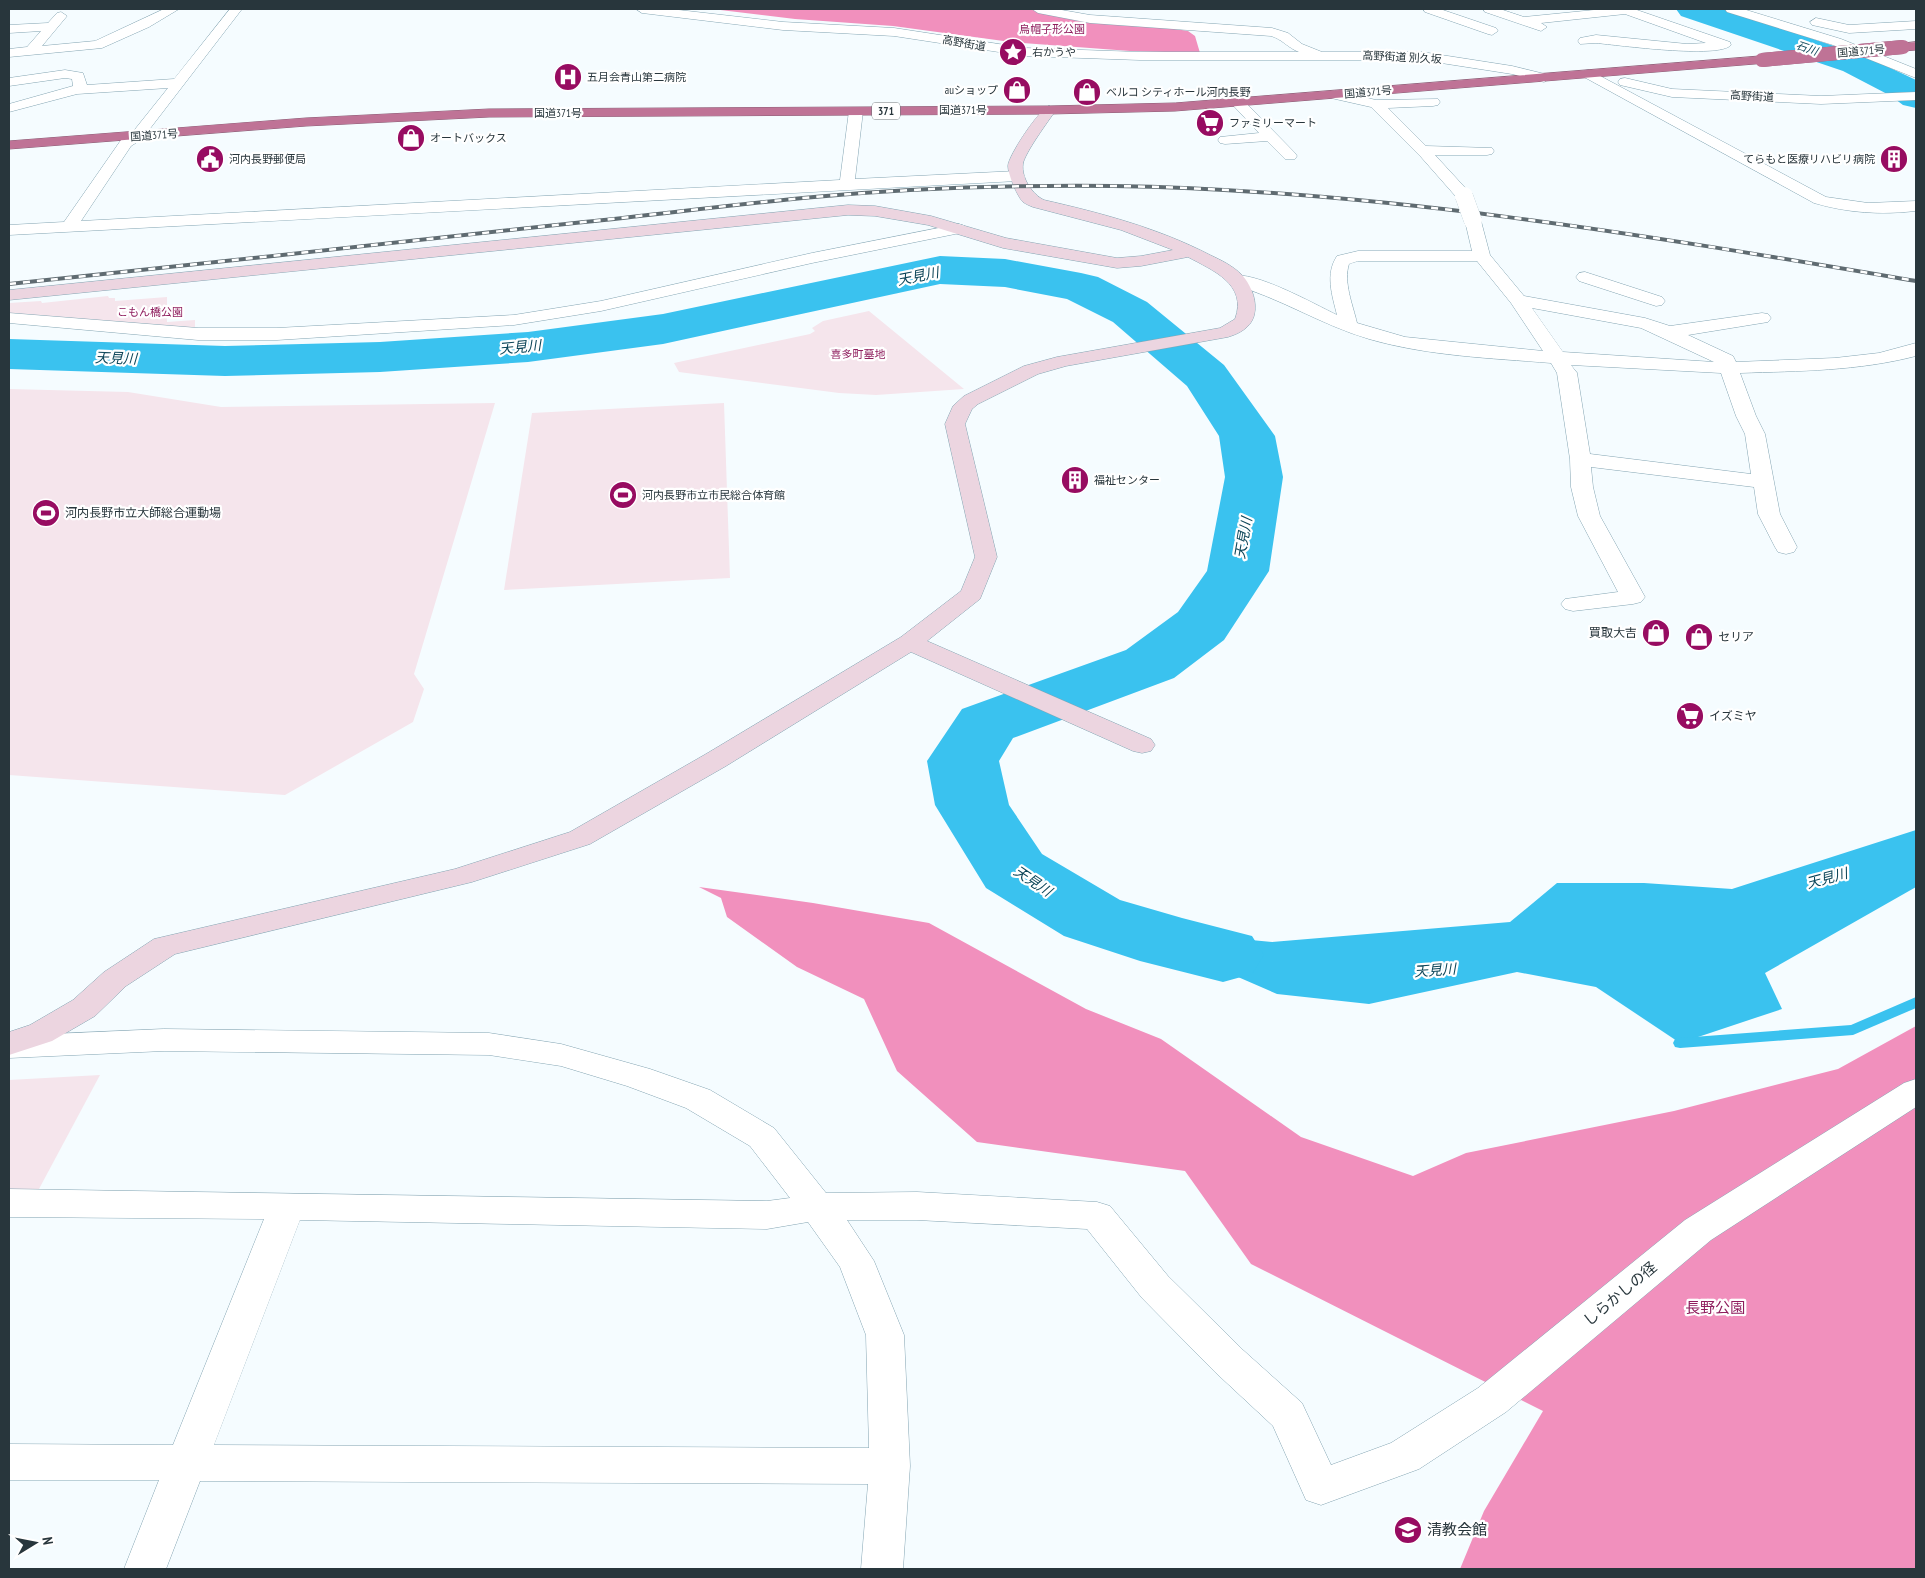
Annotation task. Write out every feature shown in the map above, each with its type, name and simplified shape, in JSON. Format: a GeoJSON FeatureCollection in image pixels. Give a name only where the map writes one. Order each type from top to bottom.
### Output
{"type":"FeatureCollection","features":[{"type":"Feature","properties":{"kind":"highway","name":"国道371号"},"geometry":{"type":"LineString","coordinates":[[9,145],[363,118],[489,113],[1049,110],[1175,107],[1916,46]]}},
{"type":"Feature","properties":{"kind":"street"},"geometry":{"type":"LineString","coordinates":[[9,53],[31,57],[97,45],[145,24],[173,9]]}},
{"type":"Feature","properties":{"kind":"street"},"geometry":{"type":"LineString","coordinates":[[69,227],[126,143],[137,136],[236,9]]}},
{"type":"Feature","properties":{"kind":"street","name":"高野街道"},"geometry":{"type":"LineString","coordinates":[[642,9],[783,26],[894,32],[1030,53],[1277,57],[1318,55]]}},
{"type":"Feature","properties":{"kind":"street"},"geometry":{"type":"LineString","coordinates":[[1038,9],[1090,19],[1272,32],[1284,36],[1297,47],[1318,55]]}},
{"type":"Feature","properties":{"kind":"street"},"geometry":{"type":"LineString","coordinates":[[1429,9],[1492,31]]}},
{"type":"Feature","properties":{"kind":"street"},"geometry":{"type":"LineString","coordinates":[[1731,9],[1799,24],[1848,28],[1916,25]]}},
{"type":"Feature","properties":{"kind":"street"},"geometry":{"type":"LineString","coordinates":[[1799,24],[1813,9]]}},
{"type":"Feature","properties":{"kind":"street"},"geometry":{"type":"LineString","coordinates":[[1453,17],[1492,10],[1552,31]]}},
{"type":"Feature","properties":{"kind":"street"},"geometry":{"type":"LineString","coordinates":[[1523,21],[1626,10],[1725,45],[1687,48],[1596,39],[1584,41]]}},
{"type":"Feature","properties":{"kind":"street"},"geometry":{"type":"LineString","coordinates":[[1883,15],[1875,17],[1916,25]]}},
{"type":"Feature","properties":{"kind":"street"},"geometry":{"type":"LineString","coordinates":[[15,81],[61,16]]}},
{"type":"Feature","properties":{"kind":"street"},"geometry":{"type":"LineString","coordinates":[[1799,24],[1837,42],[1916,74]]}},
{"type":"Feature","properties":{"kind":"street"},"geometry":{"type":"LineString","coordinates":[[9,29],[52,27]]}},
{"type":"Feature","properties":{"kind":"street"},"geometry":{"type":"LineString","coordinates":[[1568,36],[1604,46],[1719,63]]}},
{"type":"Feature","properties":{"kind":"street"},"geometry":{"type":"LineString","coordinates":[[1254,52],[1297,47]]}},
{"type":"Feature","properties":{"kind":"street","name":"高野街道 別久坂"},"geometry":{"type":"LineString","coordinates":[[1318,55],[1433,57],[1544,78]]}},
{"type":"Feature","properties":{"kind":"street"},"geometry":{"type":"LineString","coordinates":[[15,81],[65,74],[78,76],[80,86],[77,90]]}},
{"type":"Feature","properties":{"kind":"street"},"geometry":{"type":"LineString","coordinates":[[1590,74],[1820,200],[1839,206],[1873,210],[1916,206]]}},
{"type":"Feature","properties":{"kind":"street","name":"高野街道"},"geometry":{"type":"LineString","coordinates":[[1590,74],[1672,93],[1821,100],[1916,96]]}},
{"type":"Feature","properties":{"kind":"street"},"geometry":{"type":"LineString","coordinates":[[9,108],[77,90],[177,83]]}},
{"type":"Feature","properties":{"kind":"street"},"geometry":{"type":"LineString","coordinates":[[1336,95],[1376,104],[1433,102]]}},
{"type":"Feature","properties":{"kind":"street"},"geometry":{"type":"LineString","coordinates":[[1237,102],[1290,156]]}},
{"type":"Feature","properties":{"kind":"street"},"geometry":{"type":"LineString","coordinates":[[1376,104],[1464,196],[1482,256],[1518,300],[1559,359],[1567,374],[1580,459],[1582,487],[1589,516],[1633,597],[1573,604]]}},
{"type":"Feature","properties":{"kind":"street"},"geometry":{"type":"LineString","coordinates":[[9,1046],[41,1033],[84,1008],[115,979],[165,946],[462,876],[580,838],[716,760],[910,642],[972,594],[986,557],[955,424],[963,406],[971,400],[1031,370],[1064,361],[1220,334],[1237,328],[1243,321],[1246,308],[1244,292],[1237,280],[1229,273],[1191,251],[1127,225],[1039,204],[1029,199],[1017,176],[1015,164],[1035,129],[1049,110]]}},
{"type":"Feature","properties":{"kind":"street"},"geometry":{"type":"LineString","coordinates":[[847,184],[856,111]]}},
{"type":"Feature","properties":{"kind":"street"},"geometry":{"type":"LineString","coordinates":[[1225,140],[1270,136]]}},
{"type":"Feature","properties":{"kind":"street"},"geometry":{"type":"LineString","coordinates":[[1422,150],[1487,151]]}},
{"type":"Feature","properties":{"kind":"street"},"geometry":{"type":"LineString","coordinates":[[9,230],[1017,176]]}},
{"type":"Feature","properties":{"kind":"street"},"geometry":{"type":"LineString","coordinates":[[9,295],[848,210],[931,220],[1003,243],[1117,263],[1141,261],[1191,251]]}},
{"type":"Feature","properties":{"kind":"street"},"geometry":{"type":"LineString","coordinates":[[9,318],[198,334],[277,334],[514,320],[601,306],[812,258],[959,229]]}},
{"type":"Feature","properties":{"kind":"street"},"geometry":{"type":"LineString","coordinates":[[1349,326],[1338,276],[1338,266],[1344,259],[1358,256],[1482,256]]}},
{"type":"Feature","properties":{"kind":"street"},"geometry":{"type":"LineString","coordinates":[[1585,277],[1664,297],[1618,318]]}},
{"type":"Feature","properties":{"kind":"street"},"geometry":{"type":"LineString","coordinates":[[1237,280],[1263,287],[1349,326],[1374,335],[1423,346],[1559,359],[1730,368],[1835,364],[1879,359],[1911,352],[1916,349]]}},
{"type":"Feature","properties":{"kind":"street"},"geometry":{"type":"LineString","coordinates":[[1518,300],[1645,323],[1717,354],[1726,360],[1754,434],[1769,514],[1786,547]]}},
{"type":"Feature","properties":{"kind":"street"},"geometry":{"type":"LineString","coordinates":[[1668,332],[1762,318]]}},
{"type":"Feature","properties":{"kind":"street"},"geometry":{"type":"LineString","coordinates":[[1580,459],[1763,482]]}},
{"type":"Feature","properties":{"kind":"street"},"geometry":{"type":"LineString","coordinates":[[910,642],[944,655],[1142,745]]}},
{"type":"Feature","properties":{"kind":"street"},"geometry":{"type":"LineString","coordinates":[[9,1046],[164,1040],[489,1044],[561,1055],[638,1077],[698,1099],[762,1138],[817,1207],[856,1261],[884,1335],[890,1466],[882,1569]]}},
{"type":"Feature","properties":{"kind":"street","name":"しらかしの径"},"geometry":{"type":"LineString","coordinates":[[817,1207],[917,1206],[1097,1216],[1155,1287],[1229,1361],[1288,1415],[1321,1487],[1405,1456],[1492,1400],[1698,1230],[1916,1091]]}},
{"type":"Feature","properties":{"kind":"street"},"geometry":{"type":"LineString","coordinates":[[9,1203],[767,1215],[817,1207]]}},
{"type":"Feature","properties":{"kind":"street"},"geometry":{"type":"LineString","coordinates":[[145,1569],[287,1206]]}},
{"type":"Feature","properties":{"kind":"street"},"geometry":{"type":"LineString","coordinates":[[9,1462],[890,1466]]}},
{"type":"Feature","properties":{"kind":"green space","name":"烏帽子形公園"},"geometry":{"type":"Polygon","coordinates":[[[712,9],[1046,9],[1188,31],[1195,36],[1200,53],[1130,51],[1011,42],[893,26],[795,19],[712,9]]]}},
{"type":"Feature","properties":{"kind":"green space","name":"こもん橋公園"},"geometry":{"type":"Polygon","coordinates":[[[108,296],[109,298],[115,298],[115,301],[167,297],[167,322],[195,320],[195,330],[9,314],[9,303],[41,301],[42,303],[108,296]]]}},
{"type":"Feature","properties":{"kind":"green space","name":"喜多町墓地"},"geometry":{"type":"Polygon","coordinates":[[[869,311],[964,389],[876,395],[839,393],[679,372],[674,363],[810,334],[815,331],[812,328],[823,321],[869,311]]]}},
{"type":"Feature","properties":{"kind":"green space"},"geometry":{"type":"Polygon","coordinates":[[[9,389],[128,392],[221,407],[495,403],[414,674],[424,689],[413,722],[285,795],[9,775],[9,389]]]}},
{"type":"Feature","properties":{"kind":"green space","name":"河内長野市立市民総合体育館"},"geometry":{"type":"Polygon","coordinates":[[[724,403],[730,578],[504,590],[532,413],[724,403]]]}},
{"type":"Feature","properties":{"kind":"green space","name":"長野公園"},"geometry":{"type":"Polygon","coordinates":[[[699,887],[813,903],[929,923],[1086,1009],[1161,1039],[1301,1137],[1413,1176],[1466,1153],[1674,1111],[1838,1069],[1916,1026],[1916,1569],[1460,1569],[1484,1511],[1543,1411],[1251,1264],[1185,1171],[977,1142],[897,1071],[864,999],[797,967],[727,917],[721,898],[699,887]]]}},
{"type":"Feature","properties":{"kind":"green space"},"geometry":{"type":"Polygon","coordinates":[[[100,1075],[32,1202],[9,1202],[9,1080],[100,1075]]]}},
{"type":"Feature","properties":{"kind":"water"},"geometry":{"type":"Polygon","coordinates":[[[1916,830],[1916,887],[1765,973],[1782,1009],[1680,1043],[1596,987],[1517,972],[1369,1004],[1277,994],[1125,928],[1272,942],[1510,922],[1557,883],[1644,883],[1732,889],[1916,830]]]}},
{"type":"Feature","properties":{"kind":"waterway","name":"石川"},"geometry":{"type":"LineString","coordinates":[[1692,9],[1855,64],[1904,88],[1916,97]]}},
{"type":"Feature","properties":{"kind":"waterway","name":"天見川"},"geometry":{"type":"LineString","coordinates":[[9,354],[225,361],[380,357],[528,347],[663,329],[940,270],[1005,273],[1081,287],[1130,312],[1206,376],[1247,436],[1254,477],[1238,571],[1201,626],[1150,664],[987,724],[963,761],[972,805],[1014,871],[1092,918],[1169,942],[1223,955]]}},
{"type":"Feature","properties":{"kind":"waterway"},"geometry":{"type":"LineString","coordinates":[[1680,1043],[1853,1030],[1916,1002]]}},
{"type":"Feature","properties":{"kind":"railway"},"geometry":{"type":"LineString","coordinates":[[9,284],[814,197],[926,189],[1076,186],[1214,189],[1416,206],[1616,232],[1916,281]]}},
{"type":"Feature","properties":{"kind":"place","name":"右かうや"},"geometry":{"type":"Point","coordinates":[1013,52]}},
{"type":"Feature","properties":{"kind":"place","name":"五月会青山第二病院"},"geometry":{"type":"Point","coordinates":[568,77]}},
{"type":"Feature","properties":{"kind":"place","name":"auショップ"},"geometry":{"type":"Point","coordinates":[1017,90]}},
{"type":"Feature","properties":{"kind":"place","name":"ベルコ シティホール河内長野"},"geometry":{"type":"Point","coordinates":[1087,92]}},
{"type":"Feature","properties":{"kind":"place","name":"ファミリーマート"},"geometry":{"type":"Point","coordinates":[1210,123]}},
{"type":"Feature","properties":{"kind":"place","name":"オートバックス"},"geometry":{"type":"Point","coordinates":[411,138]}},
{"type":"Feature","properties":{"kind":"place","name":"河内長野郵便局"},"geometry":{"type":"Point","coordinates":[210,159]}},
{"type":"Feature","properties":{"kind":"place","name":"てらもと医療リハビリ病院"},"geometry":{"type":"Point","coordinates":[1894,159]}},
{"type":"Feature","properties":{"kind":"place","name":"福祉センター"},"geometry":{"type":"Point","coordinates":[1075,480]}},
{"type":"Feature","properties":{"kind":"place","name":"河内長野市立市民総合体育館"},"geometry":{"type":"Point","coordinates":[623,495]}},
{"type":"Feature","properties":{"kind":"place","name":"河内長野市立大師総合運動場"},"geometry":{"type":"Point","coordinates":[46,513]}},
{"type":"Feature","properties":{"kind":"place","name":"買取大吉"},"geometry":{"type":"Point","coordinates":[1656,633]}},
{"type":"Feature","properties":{"kind":"place","name":"セリア"},"geometry":{"type":"Point","coordinates":[1699,637]}},
{"type":"Feature","properties":{"kind":"place","name":"イズミヤ"},"geometry":{"type":"Point","coordinates":[1690,716]}},
{"type":"Feature","properties":{"kind":"place","name":"清教会館"},"geometry":{"type":"Point","coordinates":[1408,1530]}}]}
